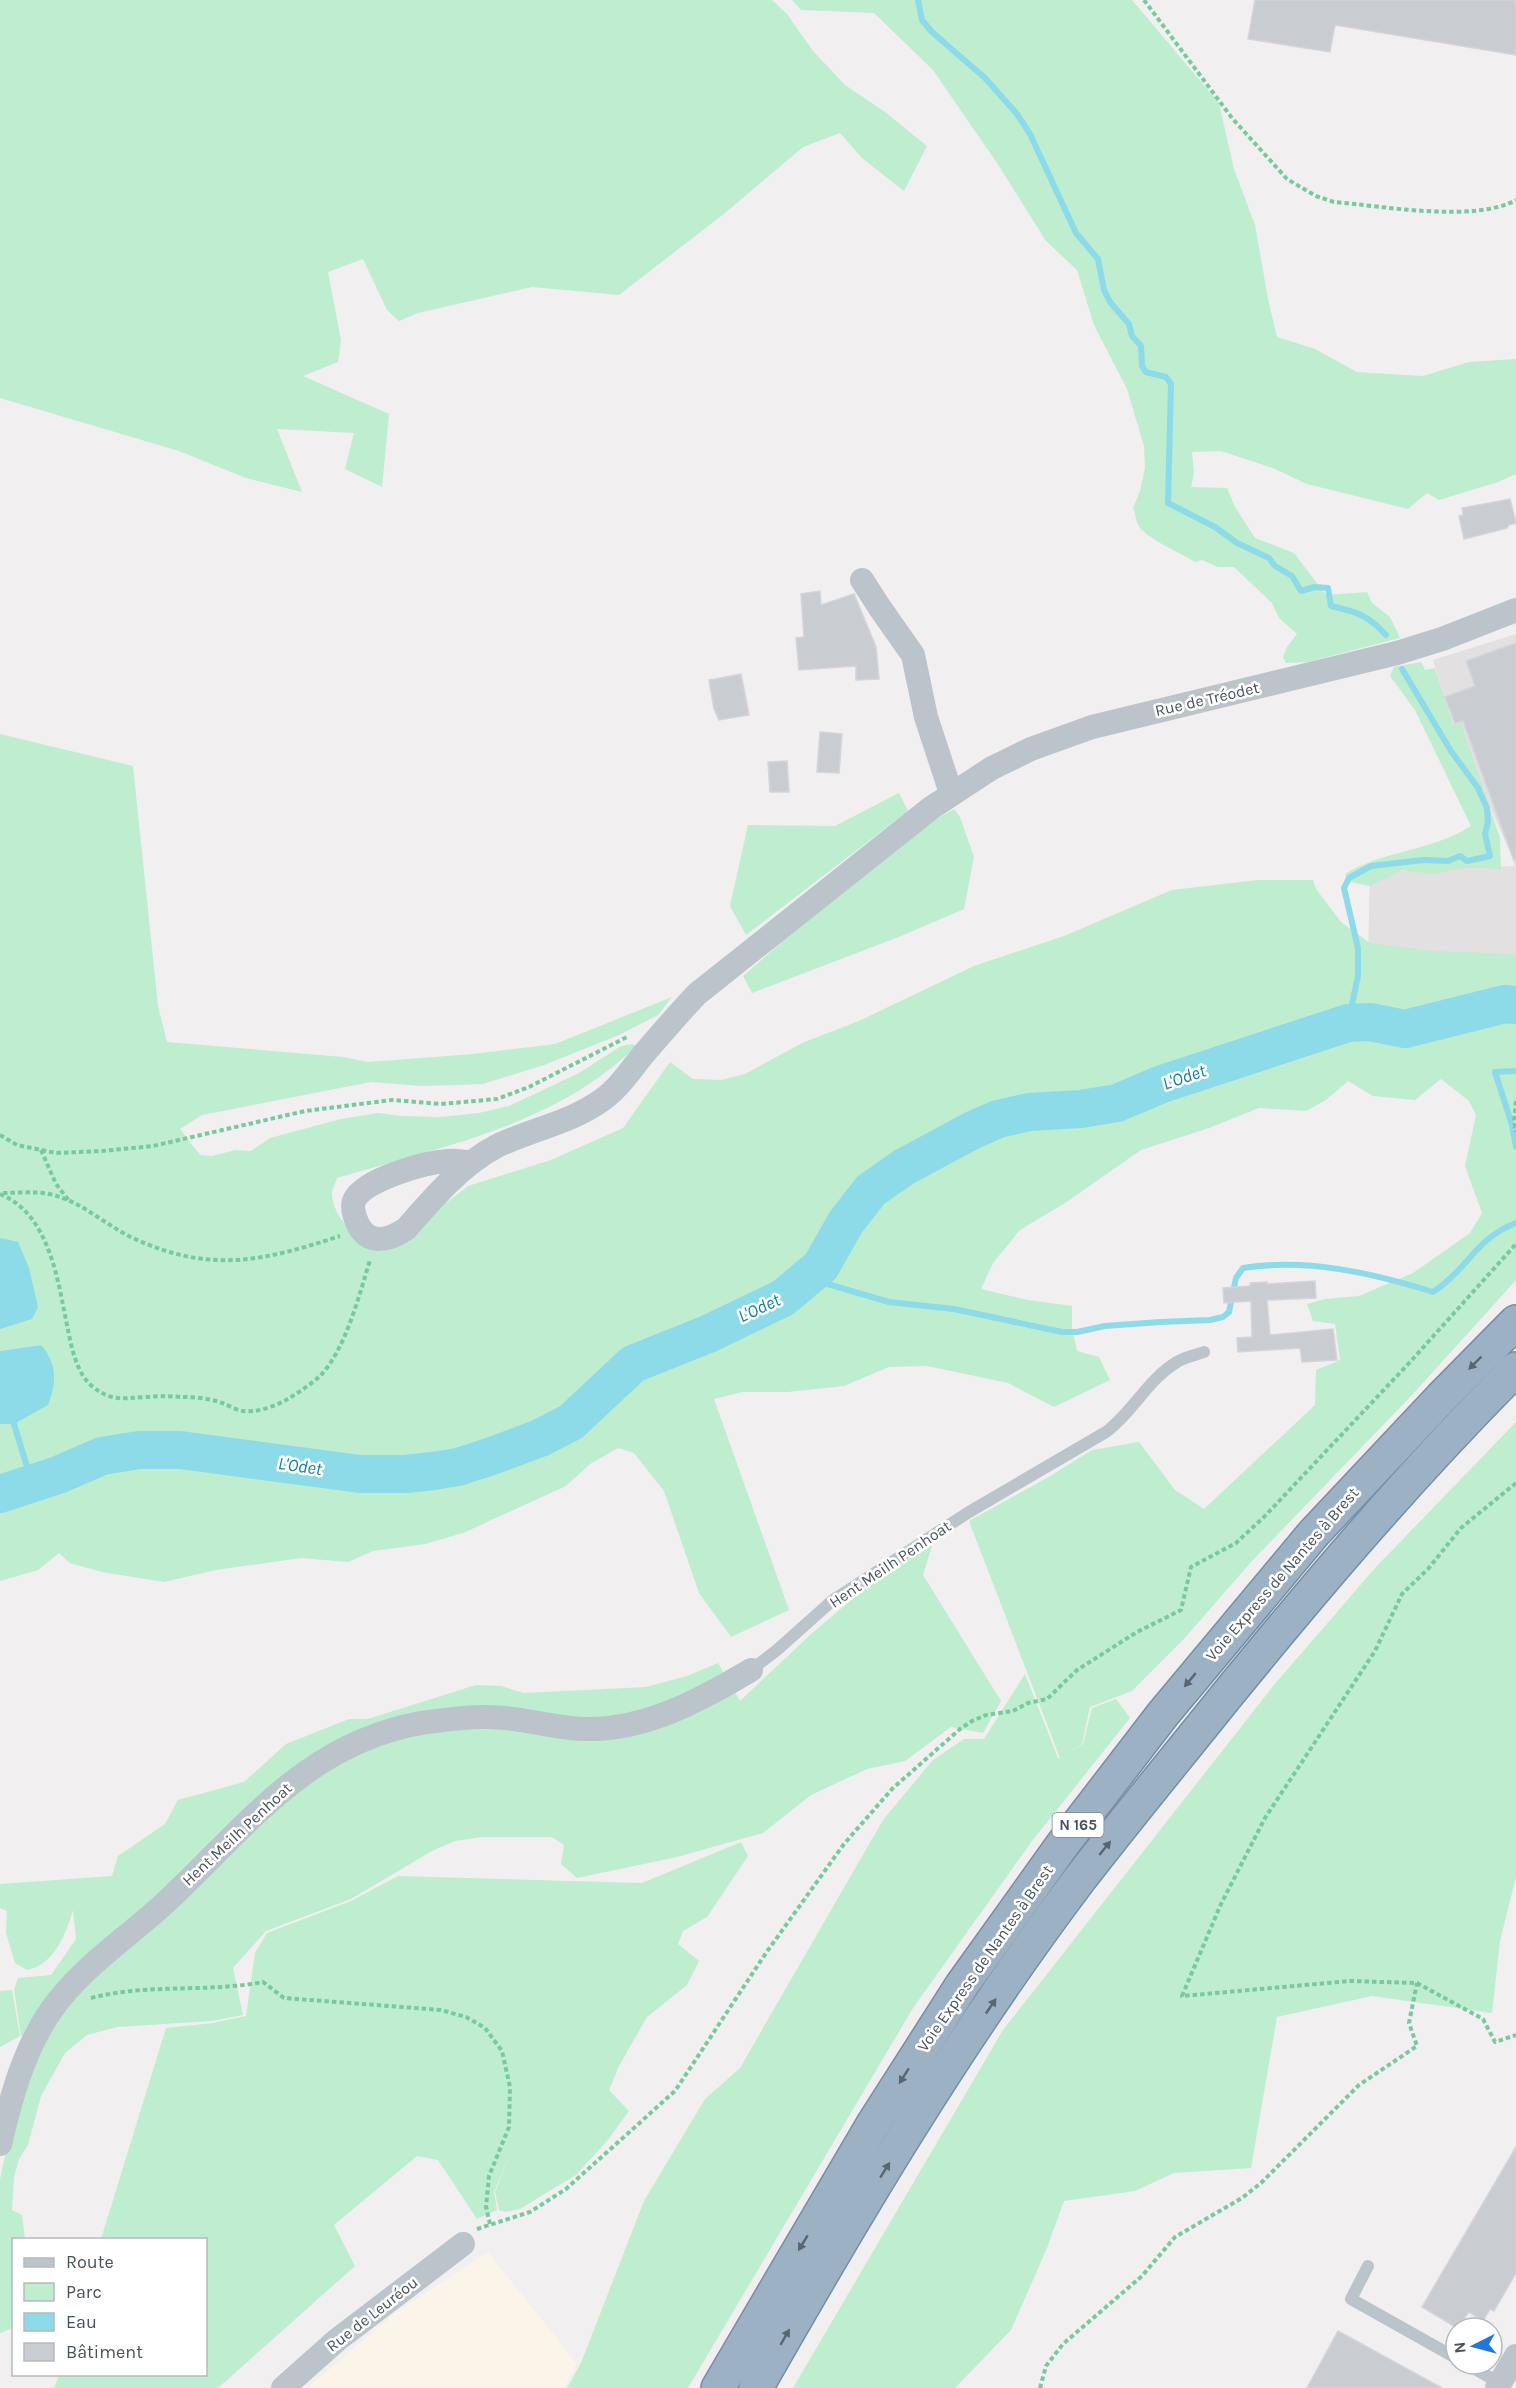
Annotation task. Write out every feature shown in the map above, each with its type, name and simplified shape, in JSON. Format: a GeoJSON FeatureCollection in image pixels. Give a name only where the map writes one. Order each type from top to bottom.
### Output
{"type":"FeatureCollection","features":[{"type":"Feature","properties":{"kind":"highway","name":"Voie Express de Nantes à Brest"},"geometry":{"type":"LineString","coordinates":[[718,2388],[891,2096],[962,1985],[1063,1844],[1162,1714],[1314,1533],[1516,1322]]}},
{"type":"Feature","properties":{"kind":"highway","name":"Voie Express de Nantes à Brest"},"geometry":{"type":"LineString","coordinates":[[756,2388],[945,2075],[1008,1979],[1079,1881],[1277,1633],[1405,1486],[1516,1369]]}},
{"type":"Feature","properties":{"kind":"street"},"geometry":{"type":"LineString","coordinates":[[862,580],[914,655],[926,717],[951,793]]}},
{"type":"Feature","properties":{"kind":"street","name":"Rue de Tréodet"},"geometry":{"type":"LineString","coordinates":[[471,1162],[499,1146],[568,1119],[604,1099],[619,1085],[673,1019],[697,994],[913,822],[951,793],[992,768],[1031,749],[1072,734],[1397,653],[1442,639],[1516,609]]}},
{"type":"Feature","properties":{"kind":"street"},"geometry":{"type":"LineString","coordinates":[[447,1161],[471,1162],[406,1229],[393,1237],[369,1234],[353,1207],[355,1199],[367,1185],[384,1177],[447,1161]]}},
{"type":"Feature","properties":{"kind":"street","name":"Hent Meilh Penhoat"},"geometry":{"type":"LineString","coordinates":[[0,2144],[12,2097],[24,2064],[51,2011],[81,1976],[160,1908],[281,1790],[315,1765],[345,1749],[402,1728],[468,1718],[505,1718],[587,1729],[621,1726],[671,1712],[702,1698],[751,1670]]}},
{"type":"Feature","properties":{"kind":"street","name":"Rue de Leuréou"},"geometry":{"type":"LineString","coordinates":[[283,2388],[338,2340],[463,2244]]}},
{"type":"Feature","properties":{"kind":"street"},"geometry":{"type":"LineString","coordinates":[[1499,2386],[1516,2356]]}},
{"type":"Feature","properties":{"kind":"lane","name":"Hent Meilh Penhoat"},"geometry":{"type":"LineString","coordinates":[[751,1670],[833,1600],[969,1512],[1106,1432],[1120,1421],[1150,1384],[1163,1373],[1178,1361],[1204,1352]]}},
{"type":"Feature","properties":{"kind":"lane"},"geometry":{"type":"LineString","coordinates":[[1368,2266],[1351,2298],[1444,2351]]}},
{"type":"Feature","properties":{"kind":"lane"},"geometry":{"type":"LineString","coordinates":[[1484,2376],[1499,2386]]}},
{"type":"Feature","properties":{"kind":"path"},"geometry":{"type":"LineString","coordinates":[[1144,0],[1232,118],[1287,179],[1316,196],[1334,202],[1446,212],[1496,209],[1516,200]]}},
{"type":"Feature","properties":{"kind":"path"},"geometry":{"type":"LineString","coordinates":[[0,1136],[17,1145],[56,1154],[153,1146],[305,1110],[392,1100],[441,1104],[497,1099],[529,1087],[631,1036]]}},
{"type":"Feature","properties":{"kind":"path"},"geometry":{"type":"LineString","coordinates":[[1516,1101],[1514,1121],[1516,1132]]}},
{"type":"Feature","properties":{"kind":"path"},"geometry":{"type":"LineString","coordinates":[[41,1150],[57,1184],[71,1202]]}},
{"type":"Feature","properties":{"kind":"path"},"geometry":{"type":"LineString","coordinates":[[0,1193],[49,1194],[71,1202],[132,1237],[171,1254],[204,1261],[225,1262],[278,1255],[369,1234],[353,1313],[334,1356],[320,1376],[275,1407],[243,1411],[219,1401],[193,1397],[143,1397],[124,1400],[104,1393],[86,1381],[75,1359],[59,1281],[45,1241],[33,1219],[18,1204],[0,1193]]}},
{"type":"Feature","properties":{"kind":"path"},"geometry":{"type":"LineString","coordinates":[[463,2244],[475,2230],[530,2212],[567,2189],[675,2091],[772,1944],[844,1844],[892,1789],[972,1721],[986,1715],[1013,1712],[1028,1703],[1047,1699],[1077,1670],[1137,1632],[1181,1610],[1191,1567],[1236,1543],[1264,1517],[1411,1361],[1516,1244]]}},
{"type":"Feature","properties":{"kind":"path"},"geometry":{"type":"LineString","coordinates":[[1516,1483],[1461,1528],[1428,1569],[1402,1594],[1375,1651],[1265,1818],[1221,1904],[1182,1996],[1350,1981],[1417,1983],[1483,2019],[1495,2042],[1516,2035]]}},
{"type":"Feature","properties":{"kind":"path"},"geometry":{"type":"LineString","coordinates":[[51,2011],[84,2000],[136,1989],[242,1986],[263,1982],[285,1998],[441,2010],[466,2016],[485,2028],[502,2051],[510,2087],[509,2127],[489,2176],[486,2207],[490,2224]]}},
{"type":"Feature","properties":{"kind":"path"},"geometry":{"type":"LineString","coordinates":[[1040,2388],[1046,2366],[1063,2344],[1142,2276],[1175,2237],[1242,2198],[1261,2183],[1359,2085],[1417,2046],[1409,2023],[1417,1983]]}},
{"type":"Feature","properties":{"kind":"shaded area"},"geometry":{"type":"Polygon","coordinates":[[[1516,634],[1516,961],[1368,958],[1370,872],[1514,866],[1513,858],[1453,725],[1433,660],[1516,634]]]}},
{"type":"Feature","properties":{"kind":"shaded area"},"geometry":{"type":"Polygon","coordinates":[[[488,2252],[577,2364],[564,2388],[307,2388],[398,2311],[488,2252]]]}},
{"type":"Feature","properties":{"kind":"green space"},"geometry":{"type":"Polygon","coordinates":[[[0,0],[772,0],[787,14],[813,51],[845,85],[885,112],[927,146],[904,191],[862,158],[840,133],[803,147],[725,213],[619,295],[532,287],[418,313],[399,321],[387,310],[363,259],[328,272],[341,340],[338,362],[303,376],[389,414],[382,487],[345,469],[354,433],[277,429],[302,492],[246,478],[179,451],[0,398],[0,0]]]}},
{"type":"Feature","properties":{"kind":"green space"},"geometry":{"type":"Polygon","coordinates":[[[792,0],[1132,0],[1219,103],[1234,169],[1255,225],[1277,337],[1315,349],[1357,372],[1423,376],[1469,362],[1516,359],[1516,474],[1498,482],[1439,500],[1427,493],[1408,509],[1307,484],[1273,468],[1221,451],[1192,452],[1194,473],[1191,487],[1227,488],[1235,507],[1255,538],[1294,553],[1326,595],[1367,592],[1372,603],[1390,617],[1400,638],[1308,662],[1286,663],[1283,657],[1297,634],[1279,618],[1272,603],[1234,567],[1218,567],[1202,560],[1195,562],[1143,531],[1133,508],[1140,491],[1145,468],[1144,446],[1127,389],[1094,325],[1077,270],[1046,241],[999,166],[933,70],[874,13],[801,10],[792,0]]]}},
{"type":"Feature","properties":{"kind":"green space"},"geometry":{"type":"Polygon","coordinates":[[[1421,662],[1425,670],[1435,668],[1453,725],[1461,723],[1500,838],[1501,869],[1465,868],[1432,874],[1402,870],[1370,886],[1350,882],[1345,874],[1360,866],[1440,841],[1471,826],[1415,710],[1390,676],[1394,667],[1421,662]]]}},
{"type":"Feature","properties":{"kind":"green space"},"geometry":{"type":"Polygon","coordinates":[[[0,734],[133,766],[158,1006],[167,1042],[343,1057],[368,1062],[473,1054],[555,1044],[672,997],[658,1015],[619,1035],[544,1065],[483,1084],[422,1086],[371,1082],[202,1115],[180,1129],[200,1155],[212,1156],[235,1150],[251,1151],[270,1138],[341,1119],[378,1113],[440,1117],[479,1113],[509,1106],[579,1073],[621,1046],[633,1044],[636,1046],[605,1073],[570,1096],[534,1114],[456,1143],[337,1178],[332,1192],[334,1206],[346,1225],[361,1241],[438,1209],[468,1186],[551,1160],[623,1128],[670,1062],[693,1079],[721,1080],[745,1074],[802,1043],[859,1021],[974,966],[1064,936],[1172,890],[1258,880],[1313,880],[1316,889],[1341,922],[1370,943],[1431,951],[1516,954],[1516,1280],[1413,1394],[1252,1561],[1183,1640],[1132,1691],[1090,1707],[1082,1744],[1068,1753],[1083,1744],[1092,1708],[1116,1699],[1130,1718],[1032,1841],[913,2008],[688,2388],[567,2388],[581,2363],[644,2201],[705,2099],[740,2068],[883,1820],[933,1760],[964,1739],[984,1739],[1025,1674],[1058,1758],[1060,1758],[969,1521],[1092,1450],[1139,1442],[1175,1490],[1204,1509],[1315,1405],[1316,1370],[1340,1360],[1335,1324],[1313,1321],[1307,1304],[1325,1299],[1359,1296],[1413,1273],[1470,1233],[1482,1213],[1465,1166],[1476,1115],[1469,1101],[1441,1079],[1415,1100],[1373,1096],[1348,1081],[1326,1100],[1306,1111],[1259,1108],[1209,1128],[1141,1150],[1065,1203],[1020,1230],[993,1263],[981,1289],[1028,1300],[1072,1306],[1072,1328],[1077,1351],[1099,1357],[1110,1380],[1054,1407],[1008,1383],[927,1366],[889,1367],[844,1386],[788,1392],[742,1392],[714,1399],[789,1610],[731,1637],[699,1593],[664,1491],[634,1453],[618,1448],[590,1464],[566,1486],[463,1533],[425,1544],[373,1551],[348,1562],[301,1558],[216,1570],[164,1582],[102,1572],[70,1563],[59,1553],[38,1570],[0,1581],[0,1424],[14,1424],[41,1345],[0,1351],[0,734]]]}},
{"type":"Feature","properties":{"kind":"green space"},"geometry":{"type":"Polygon","coordinates":[[[899,793],[908,811],[746,935],[730,906],[748,825],[835,826],[899,793]]]}},
{"type":"Feature","properties":{"kind":"green space"},"geometry":{"type":"Polygon","coordinates":[[[954,809],[960,817],[974,857],[964,909],[901,936],[752,993],[743,976],[822,907],[922,827],[954,809]]]}},
{"type":"Feature","properties":{"kind":"green space"},"geometry":{"type":"Polygon","coordinates":[[[1516,1422],[1516,1877],[1500,1941],[1492,2013],[1372,1996],[1277,2017],[1251,2168],[1174,2173],[1135,2191],[1064,2201],[1047,2248],[1011,2330],[955,2388],[793,2388],[1003,2030],[1274,1685],[1376,1567],[1516,1422]]]}},
{"type":"Feature","properties":{"kind":"green space"},"geometry":{"type":"Polygon","coordinates":[[[933,1543],[923,1575],[1001,1701],[983,1733],[951,1727],[905,1761],[867,1769],[811,1795],[763,1833],[677,1857],[577,1878],[561,1864],[564,1845],[552,1837],[482,1837],[455,1841],[432,1851],[351,1899],[266,1931],[233,1968],[243,2015],[212,2021],[117,2027],[87,2035],[65,2053],[41,2096],[28,2145],[19,2159],[14,2177],[12,2210],[22,2215],[25,2238],[12,2238],[12,2325],[10,2329],[0,2333],[0,2179],[16,2106],[40,2034],[21,2036],[14,1990],[18,1978],[51,1975],[76,1939],[73,1910],[67,1929],[52,1955],[45,1962],[27,1970],[15,1963],[6,1933],[7,1911],[0,1908],[0,1884],[112,1876],[118,1856],[165,1824],[178,1800],[244,1782],[286,1744],[349,1719],[368,1719],[476,1685],[501,1686],[524,1693],[646,1687],[687,1676],[718,1663],[740,1701],[810,1635],[870,1584],[933,1543]]]}},
{"type":"Feature","properties":{"kind":"green space"},"geometry":{"type":"Polygon","coordinates":[[[741,1842],[748,1856],[707,1917],[683,1931],[678,1944],[699,1961],[687,1985],[647,2017],[619,2066],[609,2090],[629,2111],[607,2141],[576,2175],[520,2209],[506,2212],[499,2210],[495,2192],[510,2155],[494,2192],[497,2210],[477,2219],[438,2160],[417,2156],[334,2225],[355,2266],[218,2388],[54,2388],[59,2376],[207,2376],[207,2238],[101,2238],[166,2028],[213,2023],[246,2016],[255,1953],[267,1933],[351,1901],[398,1876],[642,1883],[741,1842]]]}},
{"type":"Feature","properties":{"kind":"green space"},"geometry":{"type":"Polygon","coordinates":[[[12,1990],[20,2036],[0,2047],[0,1991],[12,1990]]]}},
{"type":"Feature","properties":{"kind":"water"},"geometry":{"type":"Polygon","coordinates":[[[0,1238],[18,1242],[29,1268],[38,1307],[32,1319],[0,1329],[0,1238]]]}},
{"type":"Feature","properties":{"kind":"water"},"geometry":{"type":"Polygon","coordinates":[[[41,1345],[50,1359],[54,1374],[53,1389],[48,1405],[14,1424],[0,1424],[0,1351],[41,1345]]]}},
{"type":"Feature","properties":{"kind":"building"},"geometry":{"type":"Polygon","coordinates":[[[1255,0],[1516,0],[1516,55],[1335,25],[1330,52],[1248,39],[1255,0]]]}},
{"type":"Feature","properties":{"kind":"building"},"geometry":{"type":"Polygon","coordinates":[[[1510,499],[1516,523],[1507,528],[1464,539],[1459,516],[1463,515],[1462,508],[1510,499]]]}},
{"type":"Feature","properties":{"kind":"building"},"geometry":{"type":"Polygon","coordinates":[[[820,591],[821,605],[854,594],[876,647],[879,679],[856,680],[856,666],[799,670],[796,638],[804,637],[801,594],[820,591]]]}},
{"type":"Feature","properties":{"kind":"building"},"geometry":{"type":"Polygon","coordinates":[[[1516,643],[1516,860],[1514,861],[1463,721],[1455,723],[1445,697],[1475,686],[1466,661],[1516,643]]]}},
{"type":"Feature","properties":{"kind":"building"},"geometry":{"type":"Polygon","coordinates":[[[741,674],[749,715],[719,720],[714,709],[709,680],[741,674]]]}},
{"type":"Feature","properties":{"kind":"building"},"geometry":{"type":"Polygon","coordinates":[[[820,732],[842,734],[839,773],[817,772],[820,732]]]}},
{"type":"Feature","properties":{"kind":"building"},"geometry":{"type":"Polygon","coordinates":[[[787,761],[789,792],[770,792],[768,762],[787,761]]]}},
{"type":"Feature","properties":{"kind":"building"},"geometry":{"type":"Polygon","coordinates":[[[1315,1281],[1316,1298],[1267,1300],[1270,1335],[1333,1329],[1337,1360],[1302,1362],[1300,1348],[1238,1352],[1237,1338],[1252,1337],[1251,1301],[1224,1303],[1223,1288],[1250,1286],[1250,1283],[1315,1281]]]}},
{"type":"Feature","properties":{"kind":"building"},"geometry":{"type":"Polygon","coordinates":[[[1516,2147],[1516,2273],[1494,2311],[1490,2309],[1486,2316],[1475,2316],[1469,2312],[1466,2316],[1444,2316],[1444,2320],[1422,2307],[1516,2147]]]}},
{"type":"Feature","properties":{"kind":"building"},"geometry":{"type":"Polygon","coordinates":[[[1338,2331],[1442,2388],[1307,2388],[1338,2331]]]}},
{"type":"Feature","properties":{"kind":"waterway"},"geometry":{"type":"LineString","coordinates":[[918,0],[922,20],[932,32],[985,78],[1017,114],[1030,134],[1076,233],[1098,259],[1104,290],[1110,302],[1129,324],[1132,336],[1141,346],[1142,366],[1146,372],[1166,377],[1171,384],[1168,503],[1215,527],[1237,543],[1269,558],[1275,566],[1292,576],[1301,591],[1315,587],[1328,588],[1331,606],[1362,615],[1386,635]]}},
{"type":"Feature","properties":{"kind":"waterway"},"geometry":{"type":"LineString","coordinates":[[1348,1023],[1358,976],[1358,948],[1344,888],[1349,878],[1371,866],[1423,860],[1448,861],[1460,856],[1467,861],[1490,856],[1485,834],[1488,822],[1487,808],[1478,788],[1451,751],[1402,669]]}},
{"type":"Feature","properties":{"kind":"waterway","name":"L'Odet"},"geometry":{"type":"LineString","coordinates":[[0,1494],[58,1475],[102,1456],[139,1450],[180,1450],[360,1474],[406,1474],[458,1467],[540,1438],[571,1422],[633,1364],[708,1334],[783,1298],[821,1266],[846,1222],[871,1190],[904,1167],[998,1119],[1029,1112],[1081,1109],[1117,1103],[1162,1084],[1348,1023],[1370,1022],[1405,1029],[1505,1004],[1516,1005]]}},
{"type":"Feature","properties":{"kind":"waterway"},"geometry":{"type":"LineString","coordinates":[[1516,1071],[1495,1072],[1512,1125],[1516,1147]]}},
{"type":"Feature","properties":{"kind":"waterway"},"geometry":{"type":"LineString","coordinates":[[807,1278],[889,1302],[954,1309],[1062,1332],[1077,1332],[1105,1326],[1210,1320],[1223,1317],[1229,1312],[1236,1278],[1243,1268],[1267,1265],[1339,1269],[1363,1273],[1433,1292],[1444,1284],[1481,1245],[1503,1229],[1516,1223]]}},
{"type":"Feature","properties":{"kind":"waterway"},"geometry":{"type":"LineString","coordinates":[[14,1424],[32,1483]]}}]}
